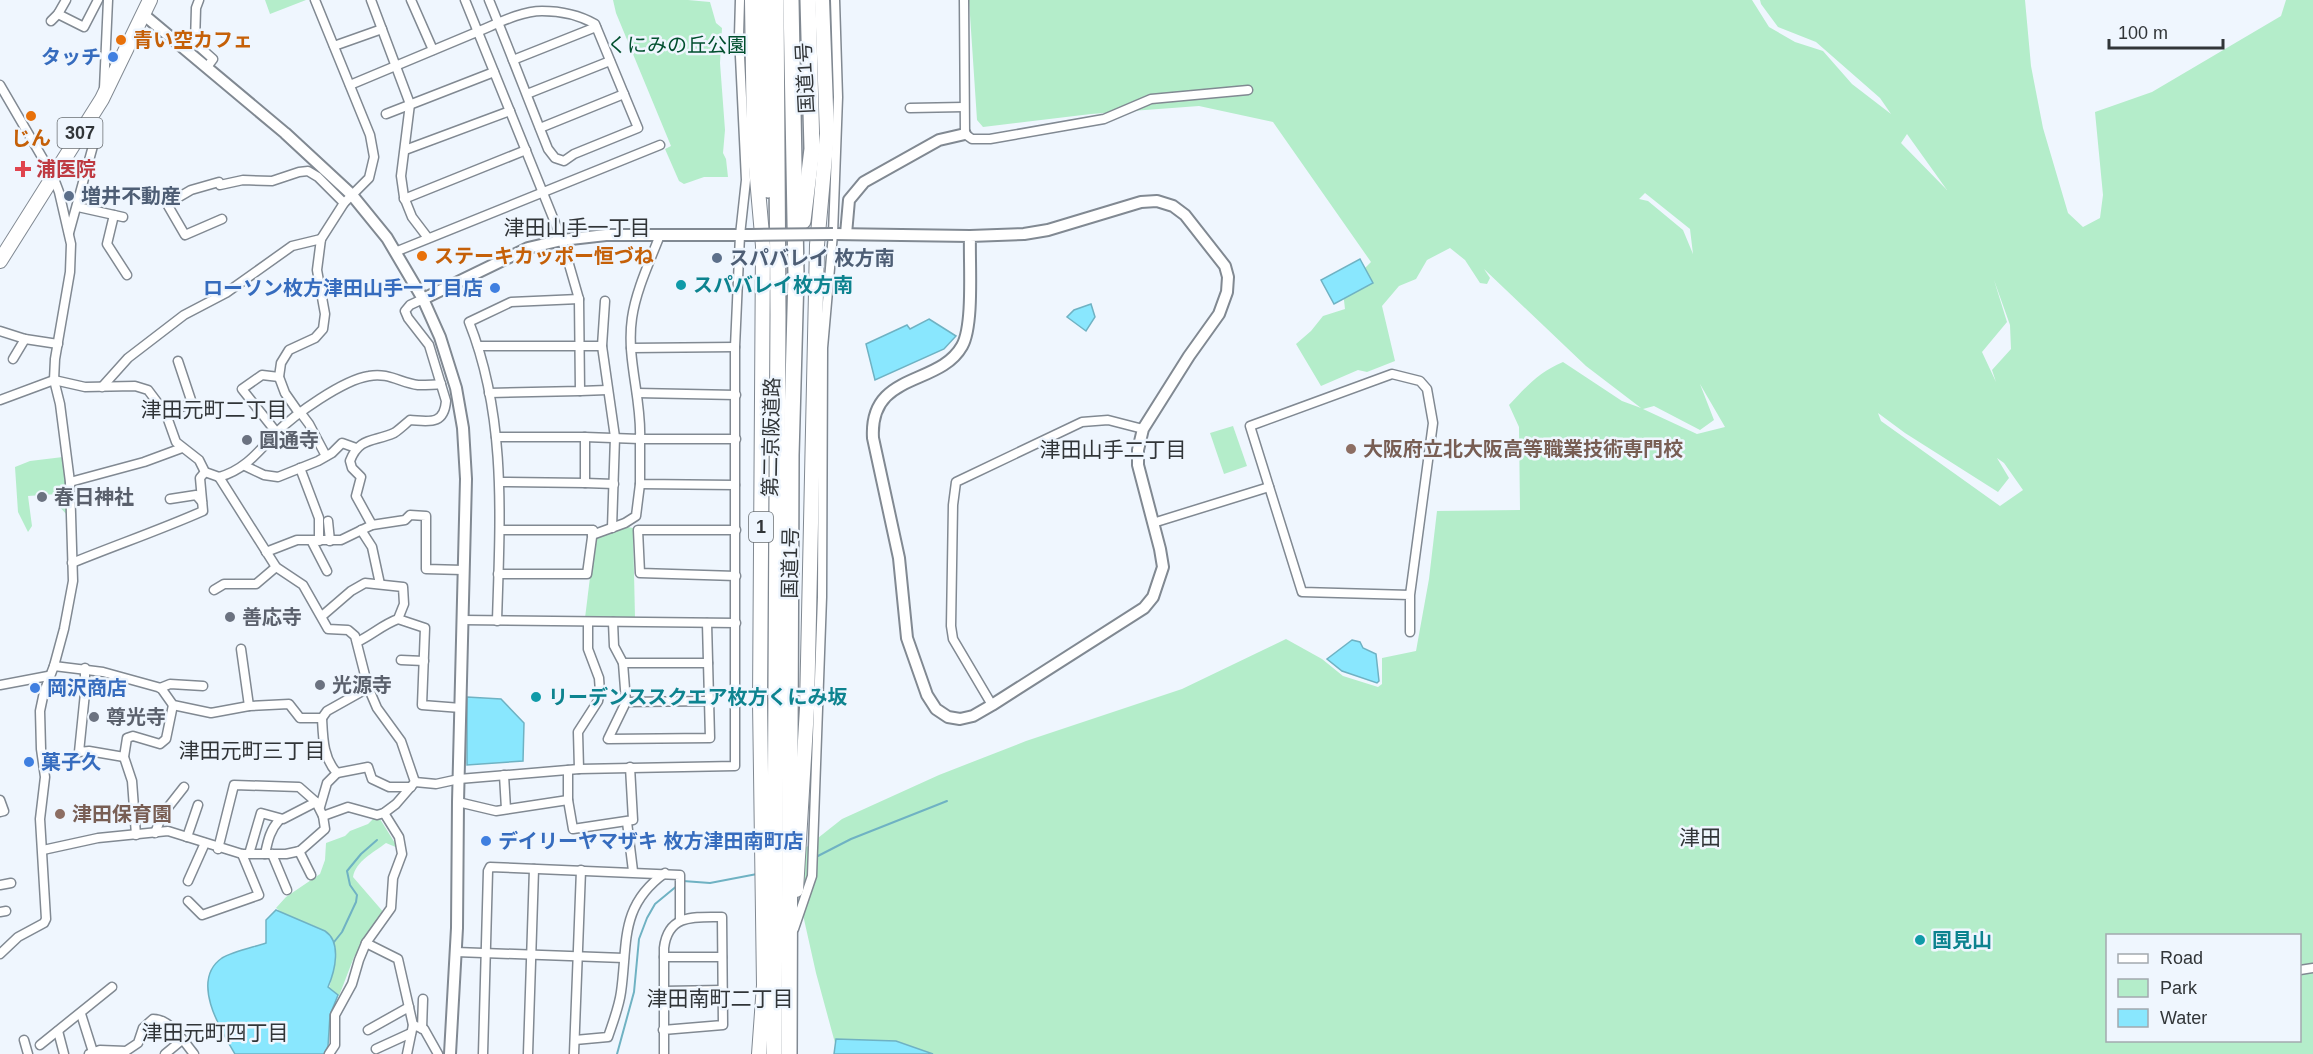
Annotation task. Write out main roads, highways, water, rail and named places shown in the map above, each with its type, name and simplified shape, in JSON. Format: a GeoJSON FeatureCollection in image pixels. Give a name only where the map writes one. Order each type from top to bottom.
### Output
{"type":"FeatureCollection","features":[{"type":"Feature","properties":{"kind":"highway","name":"307"},"geometry":{"type":"LineString","coordinates":[[0,261],[105,92],[110,69],[144,15],[150,0]]}},
{"type":"Feature","properties":{"kind":"highway","name":"国道1号"},"geometry":{"type":"LineString","coordinates":[[752,0],[754,144],[763,246],[760,702],[764,985],[759,1054]]}},
{"type":"Feature","properties":{"kind":"highway"},"geometry":{"type":"LineString","coordinates":[[764,0],[765,153],[778,288]]}},
{"type":"Feature","properties":{"kind":"highway","name":"第二京阪道路"},"geometry":{"type":"LineString","coordinates":[[776,0],[777,747],[789,1054]]}},
{"type":"Feature","properties":{"kind":"highway","name":"第二京阪道路"},"geometry":{"type":"LineString","coordinates":[[774,1054],[786,987],[791,467],[796,275],[791,0]]}},
{"type":"Feature","properties":{"kind":"highway"},"geometry":{"type":"LineString","coordinates":[[796,275],[812,149],[808,0]]}},
{"type":"Feature","properties":{"kind":"highway","name":"国道1号"},"geometry":{"type":"LineString","coordinates":[[795,1054],[786,987],[794,929],[807,708],[818,245],[827,134],[822,0]]}},
{"type":"Feature","properties":{"kind":"water"},"geometry":{"type":"Polygon","coordinates":[[[1360,259],[1373,283],[1334,304],[1321,280],[1360,259]]]}},
{"type":"Feature","properties":{"kind":"water"},"geometry":{"type":"Polygon","coordinates":[[[1091,304],[1095,317],[1086,331],[1067,317],[1074,310],[1091,304]]]}},
{"type":"Feature","properties":{"kind":"water"},"geometry":{"type":"Polygon","coordinates":[[[929,319],[956,336],[944,349],[875,380],[866,344],[907,325],[910,329],[929,319]]]}},
{"type":"Feature","properties":{"kind":"water"},"geometry":{"type":"Polygon","coordinates":[[[1352,640],[1360,642],[1363,648],[1376,654],[1379,681],[1377,683],[1342,671],[1327,659],[1352,640]]]}},
{"type":"Feature","properties":{"kind":"water"},"geometry":{"type":"Polygon","coordinates":[[[467,697],[501,699],[524,723],[523,761],[467,765],[467,697]]]}},
{"type":"Feature","properties":{"kind":"water"},"geometry":{"type":"Polygon","coordinates":[[[276,910],[325,931],[334,942],[335,965],[328,987],[338,995],[330,1015],[328,1046],[324,1054],[235,1054],[222,1032],[211,1005],[208,979],[213,967],[226,956],[266,943],[266,920],[276,910]]]}},
{"type":"Feature","properties":{"kind":"water"},"geometry":{"type":"Polygon","coordinates":[[[836,1039],[896,1041],[933,1054],[834,1054],[836,1039]]]}},
{"type":"Feature","properties":{"kind":"waterway"},"geometry":{"type":"LineString","coordinates":[[814,858],[851,839],[947,801]]}},
{"type":"Feature","properties":{"kind":"waterway"},"geometry":{"type":"LineString","coordinates":[[334,942],[342,932],[356,902],[357,895],[350,885],[347,871],[377,840]]}},
{"type":"Feature","properties":{"kind":"waterway"},"geometry":{"type":"LineString","coordinates":[[683,881],[710,883],[757,874]]}},
{"type":"Feature","properties":{"kind":"waterway"},"geometry":{"type":"LineString","coordinates":[[617,1054],[634,992],[639,939],[655,904],[678,885]]}},
{"type":"Feature","properties":{"kind":"place","name":"青い空カフェ"},"geometry":{"type":"Point","coordinates":[121,40]}},
{"type":"Feature","properties":{"kind":"place","name":"タッチ"},"geometry":{"type":"Point","coordinates":[113,57]}},
{"type":"Feature","properties":{"kind":"place","name":"じん"},"geometry":{"type":"Point","coordinates":[31,116]}},
{"type":"Feature","properties":{"kind":"place","name":"浦医院"},"geometry":{"type":"Point","coordinates":[23,169]}},
{"type":"Feature","properties":{"kind":"place","name":"増井不動産"},"geometry":{"type":"Point","coordinates":[69,196]}},
{"type":"Feature","properties":{"kind":"place","name":"ステーキカッポー恒づね"},"geometry":{"type":"Point","coordinates":[422,256]}},
{"type":"Feature","properties":{"kind":"place","name":"スパバレイ 枚方南"},"geometry":{"type":"Point","coordinates":[717,258]}},
{"type":"Feature","properties":{"kind":"place","name":"スパバレイ枚方南"},"geometry":{"type":"Point","coordinates":[681,285]}},
{"type":"Feature","properties":{"kind":"place","name":"ローソン枚方津田山手一丁目店"},"geometry":{"type":"Point","coordinates":[495,288]}},
{"type":"Feature","properties":{"kind":"place","name":"圓通寺"},"geometry":{"type":"Point","coordinates":[247,440]}},
{"type":"Feature","properties":{"kind":"place","name":"大阪府立北大阪高等職業技術専門校"},"geometry":{"type":"Point","coordinates":[1351,449]}},
{"type":"Feature","properties":{"kind":"place","name":"春日神社"},"geometry":{"type":"Point","coordinates":[42,497]}},
{"type":"Feature","properties":{"kind":"place","name":"善応寺"},"geometry":{"type":"Point","coordinates":[230,617]}},
{"type":"Feature","properties":{"kind":"place","name":"光源寺"},"geometry":{"type":"Point","coordinates":[320,685]}},
{"type":"Feature","properties":{"kind":"place","name":"岡沢商店"},"geometry":{"type":"Point","coordinates":[35,688]}},
{"type":"Feature","properties":{"kind":"place","name":"リーデンススクエア枚方くにみ坂"},"geometry":{"type":"Point","coordinates":[536,697]}},
{"type":"Feature","properties":{"kind":"place","name":"尊光寺"},"geometry":{"type":"Point","coordinates":[94,717]}},
{"type":"Feature","properties":{"kind":"place","name":"菓子久"},"geometry":{"type":"Point","coordinates":[29,762]}},
{"type":"Feature","properties":{"kind":"place","name":"津田保育園"},"geometry":{"type":"Point","coordinates":[60,814]}},
{"type":"Feature","properties":{"kind":"place","name":"デイリーヤマザキ 枚方津田南町店"},"geometry":{"type":"Point","coordinates":[486,841]}},
{"type":"Feature","properties":{"kind":"place","name":"国見山"},"geometry":{"type":"Point","coordinates":[1920,940]}},
{"type":"Feature","properties":{"kind":"district","name":"津田山手一丁目"},"geometry":{"type":"Point","coordinates":[577,228]}},
{"type":"Feature","properties":{"kind":"district","name":"津田元町二丁目"},"geometry":{"type":"Point","coordinates":[214,410]}},
{"type":"Feature","properties":{"kind":"district","name":"津田山手二丁目"},"geometry":{"type":"Point","coordinates":[1113,450]}},
{"type":"Feature","properties":{"kind":"district","name":"津田元町三丁目"},"geometry":{"type":"Point","coordinates":[252,751]}},
{"type":"Feature","properties":{"kind":"district","name":"津田"},"geometry":{"type":"Point","coordinates":[1700,838]}},
{"type":"Feature","properties":{"kind":"district","name":"津田南町二丁目"},"geometry":{"type":"Point","coordinates":[720,999]}},
{"type":"Feature","properties":{"kind":"district","name":"津田元町四丁目"},"geometry":{"type":"Point","coordinates":[215,1033]}},
{"type":"Feature","properties":{"kind":"park label","name":"くにみの丘公園"},"geometry":{"type":"Point","coordinates":[677,45]}}]}
